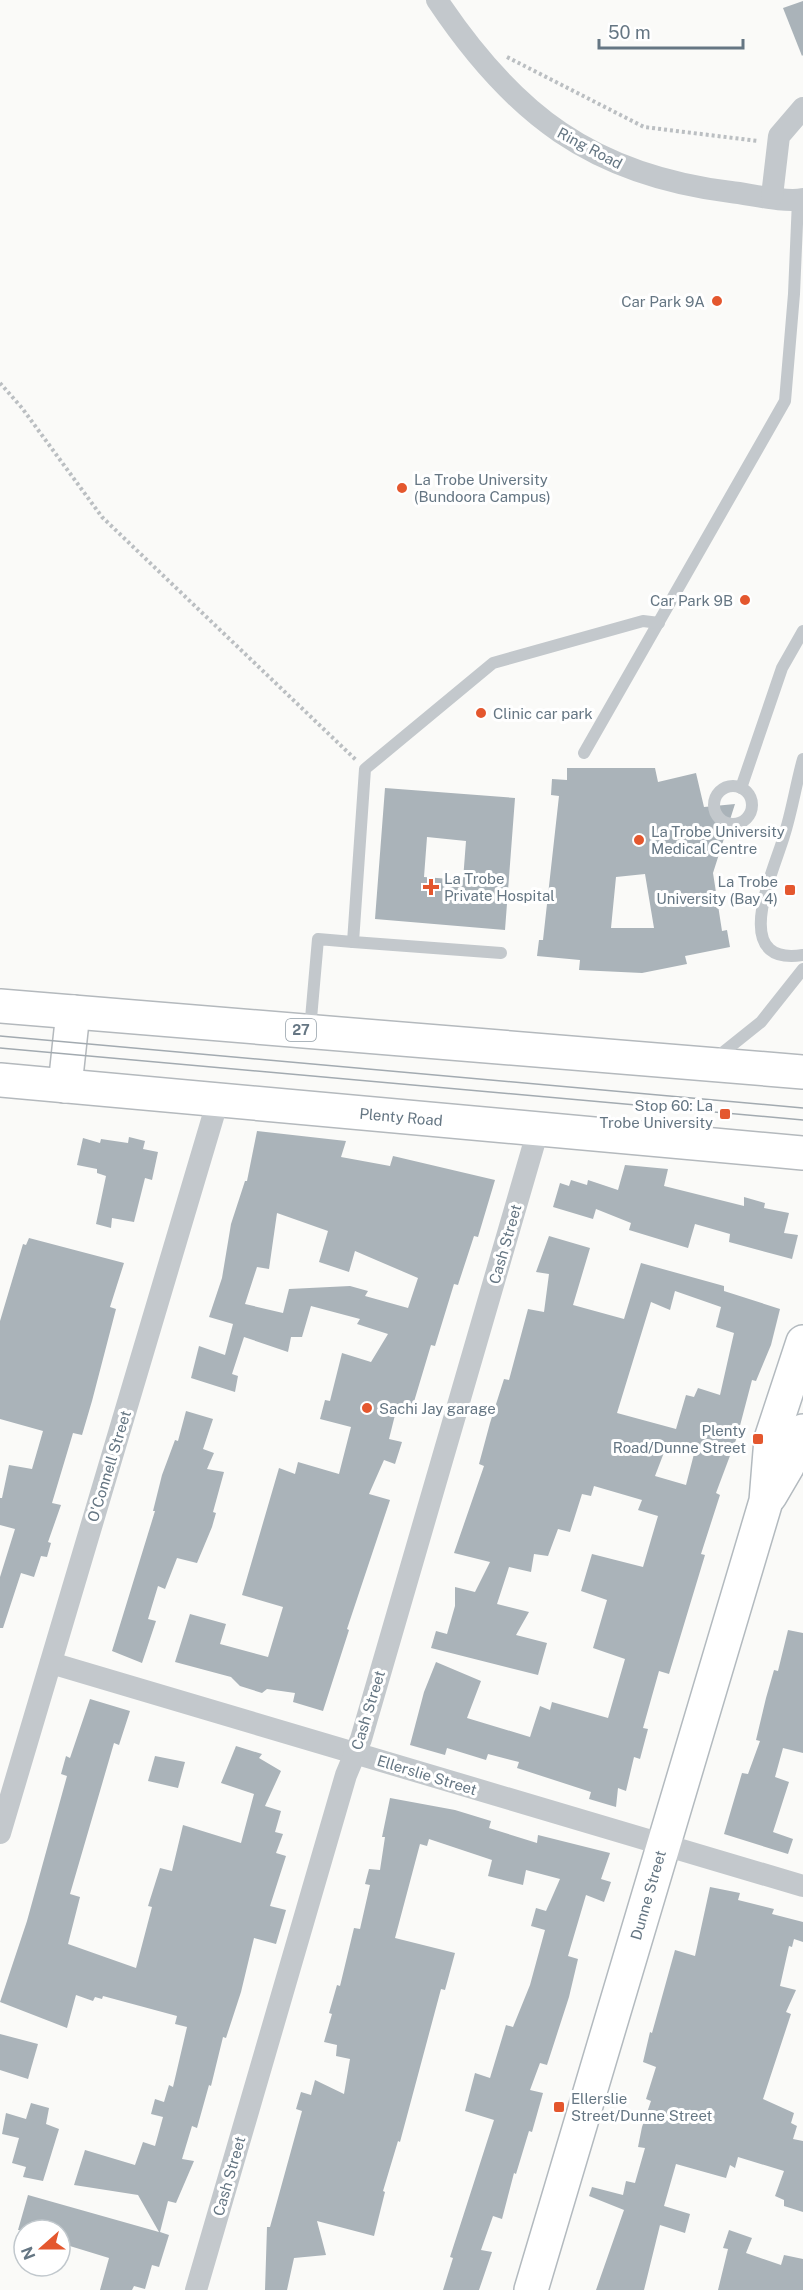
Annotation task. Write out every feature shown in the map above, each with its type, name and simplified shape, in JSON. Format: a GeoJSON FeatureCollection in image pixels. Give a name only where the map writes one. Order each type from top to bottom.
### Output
{"type":"FeatureCollection","features":[{"type":"Feature","properties":{"kind":"main road","name":"27"},"geometry":{"type":"LineString","coordinates":[[0,1005],[803,1072]]}},
{"type":"Feature","properties":{"kind":"main road"},"geometry":{"type":"LineString","coordinates":[[66,1086],[73,1011]]}},
{"type":"Feature","properties":{"kind":"main road","name":"Plenty Road"},"geometry":{"type":"LineString","coordinates":[[0,1080],[803,1153]]}},
{"type":"Feature","properties":{"kind":"main road","name":"Dunne Street"},"geometry":{"type":"LineString","coordinates":[[531,2290],[766,1501],[771,1439],[800,1356]]}},
{"type":"Feature","properties":{"kind":"main road","name":"Dunne Street"},"geometry":{"type":"LineString","coordinates":[[766,1501],[787,1467],[803,1431]]}},
{"type":"Feature","properties":{"kind":"street","name":"Ring Road"},"geometry":{"type":"LineString","coordinates":[[437,0],[483,63],[533,113],[566,138],[636,172],[688,187],[801,200]]}},
{"type":"Feature","properties":{"kind":"street"},"geometry":{"type":"LineString","coordinates":[[772,196],[779,136],[803,108]]}},
{"type":"Feature","properties":{"kind":"street","name":"O'Connell Street"},"geometry":{"type":"LineString","coordinates":[[0,1833],[218,1100]]}},
{"type":"Feature","properties":{"kind":"street","name":"Cash Street"},"geometry":{"type":"LineString","coordinates":[[196,2290],[538,1130]]}},
{"type":"Feature","properties":{"kind":"street","name":"Ellerslie Street"},"geometry":{"type":"LineString","coordinates":[[51,1663],[803,1886]]}},
{"type":"Feature","properties":{"kind":"lane"},"geometry":{"type":"LineString","coordinates":[[584,753],[785,401],[801,200]]}},
{"type":"Feature","properties":{"kind":"lane"},"geometry":{"type":"LineString","coordinates":[[352,942],[365,769],[493,663],[643,621],[659,623]]}},
{"type":"Feature","properties":{"kind":"lane"},"geometry":{"type":"LineString","coordinates":[[741,788],[782,668],[803,632]]}},
{"type":"Feature","properties":{"kind":"lane"},"geometry":{"type":"LineString","coordinates":[[803,759],[784,835],[759,918],[761,933],[771,948],[789,956],[803,955]]}},
{"type":"Feature","properties":{"kind":"lane"},"geometry":{"type":"LineString","coordinates":[[310,1030],[318,939],[501,953]]}},
{"type":"Feature","properties":{"kind":"lane"},"geometry":{"type":"LineString","coordinates":[[708,1065],[761,1022],[803,969]]}},
{"type":"Feature","properties":{"kind":"path"},"geometry":{"type":"LineString","coordinates":[[500,53],[644,127],[764,142],[777,147]]}},
{"type":"Feature","properties":{"kind":"path"},"geometry":{"type":"LineString","coordinates":[[0,383],[22,408],[102,517],[365,769]]}},
{"type":"Feature","properties":{"kind":"building"},"geometry":{"type":"Polygon","coordinates":[[[803,1],[803,55],[802,56],[783,8],[803,1]]]}},
{"type":"Feature","properties":{"kind":"building","name":"La Trobe University Medical Centre"},"geometry":{"type":"Polygon","coordinates":[[[567,768],[655,768],[658,782],[696,773],[704,807],[735,804],[713,873],[722,931],[727,930],[730,947],[685,956],[687,964],[642,973],[579,970],[580,960],[537,956],[539,940],[543,940],[559,796],[551,795],[552,779],[567,780],[567,768]],[[645,874],[616,877],[611,928],[654,928],[645,874]]]}},
{"type":"Feature","properties":{"kind":"building","name":"La Trobe Private Hospital"},"geometry":{"type":"Polygon","coordinates":[[[385,788],[515,798],[505,930],[375,919],[385,788]],[[427,837],[424,877],[463,880],[466,841],[427,837]]]}},
{"type":"Feature","properties":{"kind":"building"},"geometry":{"type":"Polygon","coordinates":[[[257,1131],[346,1141],[341,1157],[390,1166],[393,1156],[495,1180],[478,1237],[474,1236],[458,1285],[454,1284],[435,1346],[431,1345],[410,1415],[396,1411],[389,1439],[402,1442],[395,1464],[384,1460],[369,1494],[390,1500],[347,1629],[349,1630],[323,1711],[293,1702],[295,1693],[267,1689],[262,1693],[240,1686],[231,1677],[175,1662],[190,1614],[226,1624],[220,1644],[268,1657],[283,1607],[242,1595],[279,1468],[295,1474],[298,1462],[339,1474],[351,1427],[320,1419],[325,1400],[330,1401],[342,1353],[371,1362],[388,1334],[357,1324],[360,1319],[311,1306],[302,1337],[291,1337],[288,1352],[244,1337],[232,1374],[238,1376],[235,1392],[191,1378],[199,1346],[225,1355],[233,1324],[209,1317],[222,1278],[231,1224],[245,1181],[247,1181],[257,1131]],[[277,1213],[269,1269],[257,1267],[245,1304],[283,1313],[289,1289],[350,1286],[368,1291],[365,1296],[408,1308],[418,1278],[355,1251],[349,1272],[319,1262],[328,1231],[277,1213]]]}},
{"type":"Feature","properties":{"kind":"building"},"geometry":{"type":"Polygon","coordinates":[[[129,1137],[145,1141],[143,1149],[158,1152],[152,1180],[145,1178],[134,1222],[112,1218],[111,1228],[96,1224],[106,1176],[97,1173],[97,1169],[77,1165],[83,1138],[100,1143],[101,1139],[128,1143],[129,1137]]]}},
{"type":"Feature","properties":{"kind":"building"},"geometry":{"type":"Polygon","coordinates":[[[625,1165],[668,1169],[664,1186],[744,1206],[744,1197],[765,1203],[764,1208],[789,1213],[784,1233],[798,1235],[792,1259],[729,1242],[730,1234],[695,1224],[688,1248],[629,1230],[631,1223],[596,1209],[593,1219],[553,1207],[560,1183],[569,1186],[571,1180],[587,1185],[588,1180],[618,1190],[625,1165]]]}},
{"type":"Feature","properties":{"kind":"building"},"geometry":{"type":"Polygon","coordinates":[[[549,1236],[590,1248],[573,1305],[624,1319],[641,1263],[724,1286],[724,1291],[780,1309],[771,1345],[756,1381],[752,1380],[737,1437],[716,1493],[720,1495],[701,1554],[705,1555],[669,1674],[659,1671],[643,1728],[648,1729],[640,1759],[634,1757],[626,1791],[618,1788],[616,1807],[589,1799],[591,1792],[517,1768],[519,1762],[488,1754],[486,1760],[447,1748],[445,1755],[410,1745],[424,1692],[436,1662],[481,1681],[467,1718],[530,1737],[540,1706],[550,1710],[552,1702],[608,1718],[625,1659],[593,1648],[607,1600],[581,1591],[592,1554],[643,1567],[658,1516],[638,1510],[642,1500],[594,1486],[591,1496],[582,1494],[570,1532],[558,1529],[548,1556],[534,1554],[531,1572],[509,1567],[497,1604],[529,1612],[516,1635],[547,1643],[538,1675],[431,1648],[436,1631],[447,1634],[455,1606],[455,1587],[475,1592],[490,1562],[454,1553],[484,1466],[479,1464],[490,1423],[504,1379],[509,1380],[528,1309],[544,1312],[549,1274],[536,1272],[549,1236]],[[675,1291],[670,1310],[651,1302],[617,1413],[676,1429],[686,1395],[694,1397],[698,1388],[720,1395],[734,1333],[716,1327],[721,1307],[675,1291]],[[668,1442],[655,1476],[686,1485],[695,1450],[668,1442]]]}},
{"type":"Feature","properties":{"kind":"building"},"geometry":{"type":"Polygon","coordinates":[[[29,1238],[124,1263],[110,1307],[116,1309],[82,1435],[73,1433],[52,1503],[61,1505],[48,1542],[51,1543],[47,1557],[41,1556],[34,1577],[21,1573],[3,1628],[0,1628],[0,1577],[15,1529],[0,1525],[0,1498],[2,1498],[9,1465],[32,1469],[43,1431],[0,1419],[0,1321],[23,1244],[26,1245],[29,1238]]]}},
{"type":"Feature","properties":{"kind":"building"},"geometry":{"type":"Polygon","coordinates":[[[186,1411],[213,1419],[203,1449],[214,1453],[207,1469],[224,1472],[213,1512],[216,1513],[212,1527],[197,1563],[177,1558],[165,1589],[158,1586],[148,1619],[156,1621],[142,1663],[112,1651],[155,1511],[153,1511],[162,1475],[175,1440],[178,1441],[186,1411]]]}},
{"type":"Feature","properties":{"kind":"building"},"geometry":{"type":"Polygon","coordinates":[[[788,1630],[803,1633],[803,1753],[783,1748],[775,1777],[789,1782],[773,1832],[793,1839],[788,1854],[724,1834],[742,1773],[748,1774],[760,1741],[756,1740],[766,1698],[774,1670],[778,1671],[788,1630]]]}},
{"type":"Feature","properties":{"kind":"building"},"geometry":{"type":"Polygon","coordinates":[[[90,1699],[130,1711],[119,1745],[114,1743],[70,1894],[80,1897],[68,1944],[136,1968],[152,1907],[148,1906],[160,1868],[172,1871],[183,1825],[241,1843],[254,1794],[221,1783],[236,1746],[262,1754],[259,1758],[281,1771],[265,1806],[281,1811],[275,1832],[283,1834],[276,1853],[286,1856],[270,1906],[286,1910],[276,1944],[254,1938],[241,1992],[226,2038],[223,2037],[211,2086],[209,2085],[197,2128],[192,2126],[182,2159],[194,2161],[176,2203],[168,2201],[160,2232],[169,2235],[159,2267],[152,2265],[145,2289],[134,2286],[132,2290],[100,2290],[109,2258],[72,2247],[72,2218],[21,2218],[28,2195],[159,2232],[138,2195],[74,2185],[85,2150],[135,2165],[143,2142],[155,2146],[163,2117],[151,2114],[155,2099],[164,2102],[169,2085],[173,2087],[187,2027],[175,2024],[177,2016],[103,1996],[102,1999],[95,1997],[93,2001],[76,1995],[67,2028],[0,2002],[27,1921],[67,1776],[61,1774],[66,1756],[70,1758],[90,1699]]]}},
{"type":"Feature","properties":{"kind":"building"},"geometry":{"type":"Polygon","coordinates":[[[155,1756],[185,1762],[178,1788],[148,1781],[155,1756]]]}},
{"type":"Feature","properties":{"kind":"building"},"geometry":{"type":"Polygon","coordinates":[[[390,1798],[455,1810],[491,1821],[489,1828],[537,1843],[538,1835],[610,1853],[601,1879],[611,1882],[604,1902],[586,1895],[568,1956],[578,1959],[569,1997],[547,2065],[540,2063],[530,2090],[543,2093],[532,2132],[529,2131],[516,2174],[514,2173],[502,2219],[493,2216],[481,2250],[492,2252],[479,2290],[443,2290],[453,2258],[450,2257],[494,2120],[465,2111],[475,2073],[490,2078],[506,2025],[513,2027],[530,1985],[545,1930],[531,1926],[536,1908],[546,1911],[560,1879],[526,1870],[523,1885],[488,1876],[492,1860],[429,1839],[427,1846],[420,1844],[395,1938],[455,1953],[445,1990],[441,1989],[400,2142],[398,2141],[383,2191],[385,2192],[374,2236],[317,2221],[326,2255],[294,2258],[287,2290],[265,2290],[267,2227],[270,2227],[302,2111],[296,2109],[301,2092],[311,2095],[315,2080],[344,2094],[350,2059],[336,2056],[337,2045],[324,2042],[332,2014],[329,2013],[337,1985],[340,1986],[354,1928],[360,1929],[370,1885],[365,1884],[369,1869],[380,1870],[385,1837],[382,1837],[390,1798]]]}},
{"type":"Feature","properties":{"kind":"building"},"geometry":{"type":"Polygon","coordinates":[[[710,1887],[740,1893],[738,1900],[774,1909],[772,1914],[803,1922],[803,1942],[794,1939],[792,1947],[789,1946],[780,1986],[796,1990],[786,2012],[791,2014],[763,2099],[794,2113],[791,2123],[797,2126],[793,2139],[803,2141],[803,2212],[784,2206],[784,2200],[775,2196],[784,2171],[738,2157],[735,2168],[730,2165],[726,2178],[676,2164],[664,2206],[690,2214],[685,2233],[660,2225],[644,2290],[596,2290],[624,2210],[589,2196],[592,2187],[623,2195],[626,2181],[635,2183],[645,2148],[638,2147],[651,2101],[646,2099],[656,2067],[643,2062],[650,2032],[652,2033],[675,1950],[695,1956],[710,1887]]]}},
{"type":"Feature","properties":{"kind":"building"},"geometry":{"type":"Polygon","coordinates":[[[0,2034],[38,2044],[28,2079],[0,2070],[0,2034]]]}},
{"type":"Feature","properties":{"kind":"building"},"geometry":{"type":"Polygon","coordinates":[[[31,2103],[49,2108],[46,2124],[59,2129],[43,2181],[23,2177],[26,2167],[12,2163],[19,2138],[2,2134],[6,2113],[26,2119],[31,2103]]]}},
{"type":"Feature","properties":{"kind":"building"},"geometry":{"type":"Polygon","coordinates":[[[729,2230],[752,2238],[746,2253],[781,2265],[784,2255],[803,2259],[803,2290],[718,2290],[728,2249],[723,2248],[729,2230]]]}},
{"type":"Feature","properties":{"kind":"tram line"},"geometry":{"type":"LineString","coordinates":[[0,1036],[803,1108]]}},
{"type":"Feature","properties":{"kind":"tram line"},"geometry":{"type":"LineString","coordinates":[[0,1048],[803,1120]]}},
{"type":"Feature","properties":{"kind":"place","name":"Car Park 9A"},"geometry":{"type":"Point","coordinates":[717,301]}},
{"type":"Feature","properties":{"kind":"place","name":"La Trobe University (Bundoora Campus)"},"geometry":{"type":"Point","coordinates":[402,488]}},
{"type":"Feature","properties":{"kind":"place","name":"Car Park 9B"},"geometry":{"type":"Point","coordinates":[745,600]}},
{"type":"Feature","properties":{"kind":"place","name":"Clinic car park"},"geometry":{"type":"Point","coordinates":[481,713]}},
{"type":"Feature","properties":{"kind":"place","name":"La Trobe University Medical Centre"},"geometry":{"type":"Point","coordinates":[639,840]}},
{"type":"Feature","properties":{"kind":"place","name":"La Trobe Private Hospital"},"geometry":{"type":"Point","coordinates":[431,887]}},
{"type":"Feature","properties":{"kind":"place","name":"La Trobe University (Bay 4)"},"geometry":{"type":"Point","coordinates":[790,890]}},
{"type":"Feature","properties":{"kind":"place","name":"Stop 60: La Trobe University"},"geometry":{"type":"Point","coordinates":[725,1114]}},
{"type":"Feature","properties":{"kind":"place","name":"Sachi Jay garage"},"geometry":{"type":"Point","coordinates":[367,1408]}},
{"type":"Feature","properties":{"kind":"place","name":"Plenty Road/Dunne Street"},"geometry":{"type":"Point","coordinates":[758,1439]}},
{"type":"Feature","properties":{"kind":"place","name":"Ellerslie Street/Dunne Street"},"geometry":{"type":"Point","coordinates":[559,2107]}}]}
